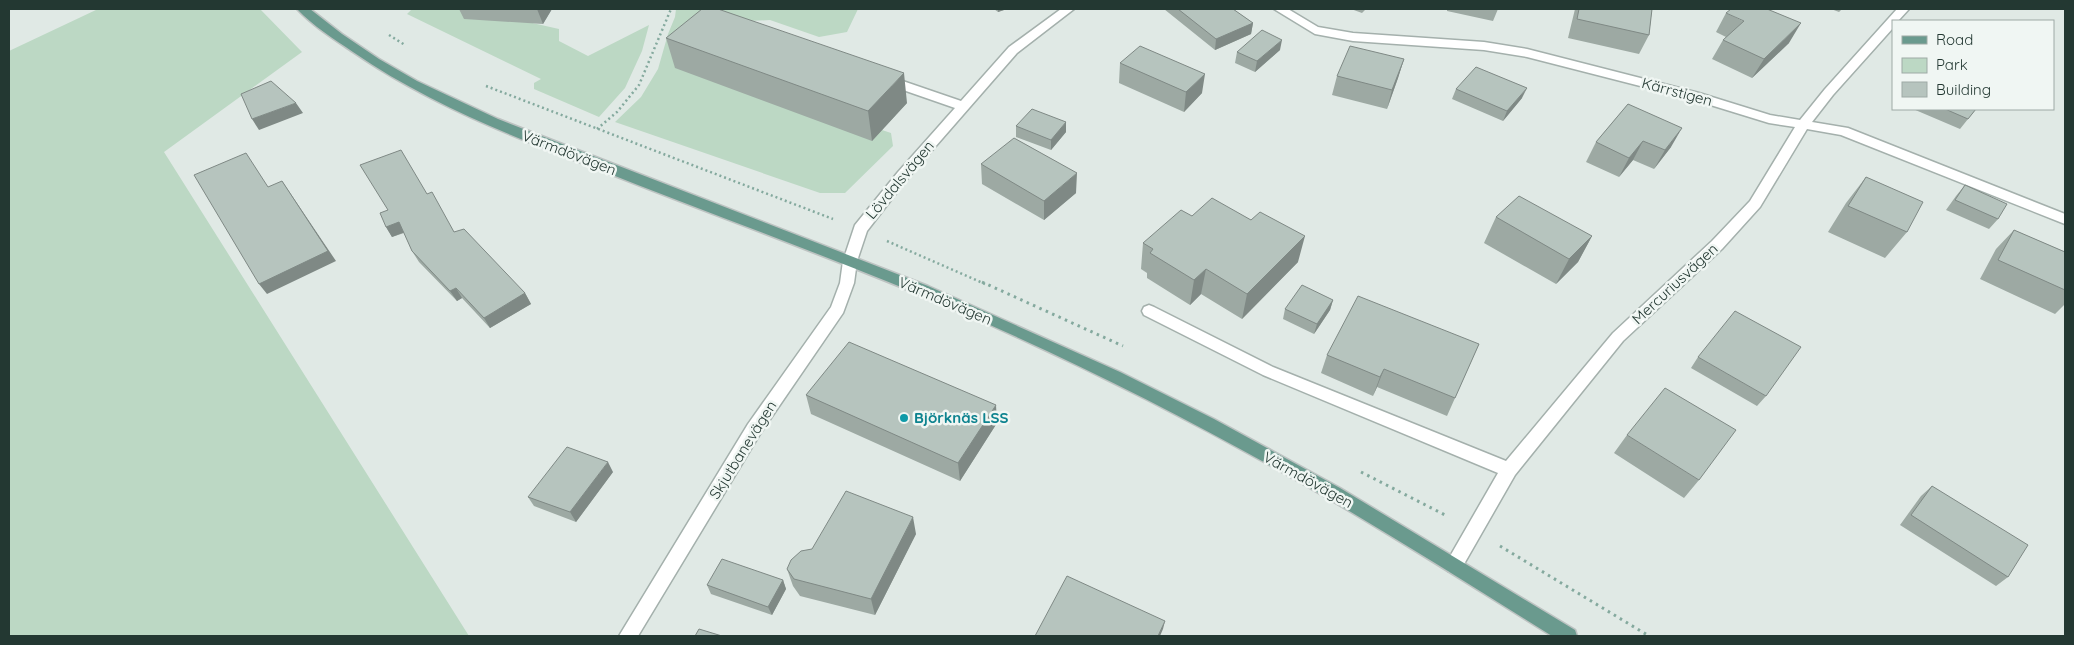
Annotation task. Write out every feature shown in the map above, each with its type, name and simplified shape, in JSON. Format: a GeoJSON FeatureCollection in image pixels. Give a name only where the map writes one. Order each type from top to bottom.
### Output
{"type":"FeatureCollection","features":[{"type":"Feature","properties":{"kind":"main road","name":"Värmdövägen"},"geometry":{"type":"LineString","coordinates":[[303,9],[356,51],[460,108],[533,139],[925,291],[1131,386],[1300,474],[1454,565],[1568,636]]}},
{"type":"Feature","properties":{"kind":"street","name":"Lövdalsvägen"},"geometry":{"type":"LineString","coordinates":[[850,261],[860,229],[903,175],[1013,50],[1068,9]]}},
{"type":"Feature","properties":{"kind":"street","name":"Kärrstigen"},"geometry":{"type":"LineString","coordinates":[[1280,9],[1315,30],[1353,37],[1484,46],[1527,54],[1695,96],[1769,119],[1843,131],[2065,218]]}},
{"type":"Feature","properties":{"kind":"street","name":"Mercuriusvägen"},"geometry":{"type":"LineString","coordinates":[[1893,20],[1903,9]]}},
{"type":"Feature","properties":{"kind":"street","name":"Mercuriusvägen"},"geometry":{"type":"LineString","coordinates":[[1454,565],[1508,470],[1618,337],[1718,245],[1755,204],[1803,125],[1829,92],[1892,21]]}},
{"type":"Feature","properties":{"kind":"street"},"geometry":{"type":"LineString","coordinates":[[873,75],[963,106]]}},
{"type":"Feature","properties":{"kind":"street","name":"Skjutbanevägen"},"geometry":{"type":"LineString","coordinates":[[628,636],[754,429],[838,309],[847,283],[850,261]]}},
{"type":"Feature","properties":{"kind":"street"},"geometry":{"type":"LineString","coordinates":[[1149,311],[1268,371],[1508,470]]}},
{"type":"Feature","properties":{"kind":"path"},"geometry":{"type":"LineString","coordinates":[[596,129],[617,112],[639,85],[671,9]]}},
{"type":"Feature","properties":{"kind":"green space"},"geometry":{"type":"Polygon","coordinates":[[[98,9],[260,9],[302,52],[164,152],[469,636],[9,636],[9,51],[98,9]]]}},
{"type":"Feature","properties":{"kind":"green space"},"geometry":{"type":"Polygon","coordinates":[[[412,9],[471,9],[559,29],[559,41],[588,56],[649,25],[642,51],[625,88],[599,117],[534,89],[534,83],[541,79],[407,14],[412,9]]]}},
{"type":"Feature","properties":{"kind":"green space"},"geometry":{"type":"Polygon","coordinates":[[[676,9],[858,9],[847,32],[819,37],[770,20],[749,21],[882,130],[891,133],[893,146],[845,193],[820,193],[615,122],[641,97],[658,69],[676,9]]]}},
{"type":"Feature","properties":{"kind":"building"},"geometry":{"type":"Polygon","coordinates":[[[702,9],[718,9],[904,73],[868,111],[666,38],[702,9]]]}},
{"type":"Feature","properties":{"kind":"building"},"geometry":{"type":"Polygon","coordinates":[[[1178,9],[1233,9],[1253,23],[1216,39],[1178,9]]]}},
{"type":"Feature","properties":{"kind":"building"},"geometry":{"type":"Polygon","coordinates":[[[1579,9],[1652,9],[1649,35],[1577,19],[1579,9]]]}},
{"type":"Feature","properties":{"kind":"building"},"geometry":{"type":"Polygon","coordinates":[[[1731,9],[1767,9],[1801,23],[1764,59],[1723,40],[1744,21],[1726,13],[1731,9]]]}},
{"type":"Feature","properties":{"kind":"building"},"geometry":{"type":"Polygon","coordinates":[[[1262,30],[1282,40],[1257,61],[1237,52],[1262,30]]]}},
{"type":"Feature","properties":{"kind":"building"},"geometry":{"type":"Polygon","coordinates":[[[1140,46],[1205,74],[1186,92],[1120,63],[1140,46]]]}},
{"type":"Feature","properties":{"kind":"building"},"geometry":{"type":"Polygon","coordinates":[[[1350,46],[1404,59],[1392,90],[1337,76],[1350,46]]]}},
{"type":"Feature","properties":{"kind":"building"},"geometry":{"type":"Polygon","coordinates":[[[1476,67],[1527,88],[1507,111],[1456,89],[1476,67]]]}},
{"type":"Feature","properties":{"kind":"building"},"geometry":{"type":"Polygon","coordinates":[[[271,81],[296,103],[252,119],[241,94],[271,81]]]}},
{"type":"Feature","properties":{"kind":"building"},"geometry":{"type":"Polygon","coordinates":[[[1628,104],[1682,128],[1665,150],[1643,141],[1629,158],[1596,142],[1628,104]]]}},
{"type":"Feature","properties":{"kind":"building"},"geometry":{"type":"Polygon","coordinates":[[[1032,109],[1066,122],[1051,140],[1016,126],[1032,109]]]}},
{"type":"Feature","properties":{"kind":"building"},"geometry":{"type":"Polygon","coordinates":[[[1947,110],[1975,110],[1968,119],[1947,110]]]}},
{"type":"Feature","properties":{"kind":"building"},"geometry":{"type":"Polygon","coordinates":[[[1014,138],[1077,173],[1044,201],[981,164],[1014,138]]]}},
{"type":"Feature","properties":{"kind":"building"},"geometry":{"type":"Polygon","coordinates":[[[401,150],[427,194],[432,192],[454,232],[464,229],[525,293],[484,318],[456,288],[450,291],[412,251],[399,222],[386,227],[380,213],[388,210],[360,165],[401,150]]]}},
{"type":"Feature","properties":{"kind":"building"},"geometry":{"type":"Polygon","coordinates":[[[246,153],[268,187],[282,181],[328,251],[259,284],[194,175],[246,153]]]}},
{"type":"Feature","properties":{"kind":"building"},"geometry":{"type":"Polygon","coordinates":[[[1866,177],[1923,202],[1907,232],[1848,206],[1866,177]]]}},
{"type":"Feature","properties":{"kind":"building"},"geometry":{"type":"Polygon","coordinates":[[[1965,185],[2007,204],[1998,219],[1955,200],[1965,185]]]}},
{"type":"Feature","properties":{"kind":"building"},"geometry":{"type":"Polygon","coordinates":[[[1519,196],[1592,236],[1569,259],[1496,217],[1519,196]]]}},
{"type":"Feature","properties":{"kind":"building"},"geometry":{"type":"Polygon","coordinates":[[[1212,198],[1251,220],[1260,212],[1305,236],[1247,294],[1206,269],[1194,280],[1150,253],[1153,249],[1143,243],[1181,210],[1192,216],[1212,198]]]}},
{"type":"Feature","properties":{"kind":"building"},"geometry":{"type":"Polygon","coordinates":[[[2014,230],[2065,252],[2065,290],[1998,260],[2014,230]]]}},
{"type":"Feature","properties":{"kind":"building"},"geometry":{"type":"Polygon","coordinates":[[[1302,285],[1333,300],[1317,324],[1285,309],[1302,285]]]}},
{"type":"Feature","properties":{"kind":"building"},"geometry":{"type":"Polygon","coordinates":[[[1358,296],[1479,344],[1455,398],[1384,369],[1380,377],[1327,355],[1358,296]]]}},
{"type":"Feature","properties":{"kind":"building"},"geometry":{"type":"Polygon","coordinates":[[[1735,311],[1801,347],[1766,396],[1698,357],[1735,311]]]}},
{"type":"Feature","properties":{"kind":"building","name":"Björknäs LSS"},"geometry":{"type":"Polygon","coordinates":[[[849,342],[996,405],[958,463],[806,395],[849,342]]]}},
{"type":"Feature","properties":{"kind":"building"},"geometry":{"type":"Polygon","coordinates":[[[1665,388],[1736,430],[1699,480],[1627,435],[1665,388]]]}},
{"type":"Feature","properties":{"kind":"building"},"geometry":{"type":"Polygon","coordinates":[[[567,447],[608,462],[570,512],[528,497],[567,447]]]}},
{"type":"Feature","properties":{"kind":"building"},"geometry":{"type":"Polygon","coordinates":[[[1932,486],[2028,545],[2008,577],[1911,515],[1932,486]]]}},
{"type":"Feature","properties":{"kind":"building"},"geometry":{"type":"Polygon","coordinates":[[[846,491],[913,517],[871,599],[794,579],[787,569],[791,560],[801,551],[812,549],[846,491]]]}},
{"type":"Feature","properties":{"kind":"building"},"geometry":{"type":"Polygon","coordinates":[[[722,559],[783,580],[768,607],[707,585],[722,559]]]}},
{"type":"Feature","properties":{"kind":"building"},"geometry":{"type":"Polygon","coordinates":[[[1067,576],[1165,621],[1158,636],[1035,636],[1067,576]]]}},
{"type":"Feature","properties":{"kind":"building"},"geometry":{"type":"Polygon","coordinates":[[[699,629],[722,636],[695,636],[699,629]]]}},
{"type":"Feature","properties":{"kind":"place","name":"Björknäs LSS"},"geometry":{"type":"Point","coordinates":[904,418]}}]}
